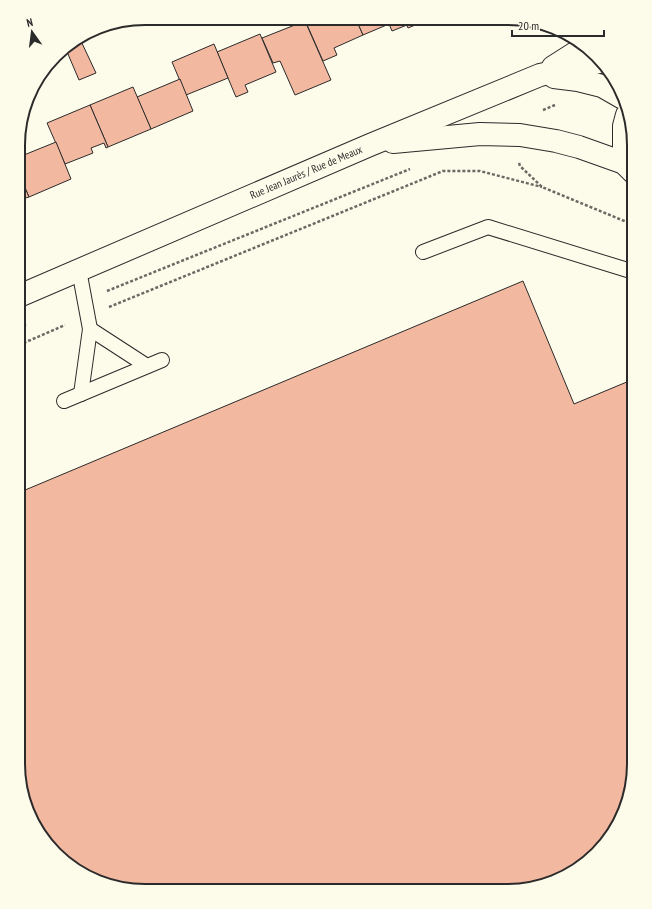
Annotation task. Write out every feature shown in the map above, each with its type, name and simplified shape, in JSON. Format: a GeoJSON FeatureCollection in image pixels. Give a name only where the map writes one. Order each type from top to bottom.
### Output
{"type":"FeatureCollection","features":[{"type":"Feature","properties":{"kind":"main road"},"geometry":{"type":"LineString","coordinates":[[540,75],[580,50]]}},
{"type":"Feature","properties":{"kind":"main road","name":"Rue Jean Jaurès / Rue de Meaux"},"geometry":{"type":"LineString","coordinates":[[25,293],[370,145],[540,75],[594,63]]}},
{"type":"Feature","properties":{"kind":"main road"},"geometry":{"type":"LineString","coordinates":[[540,75],[578,80],[602,86],[616,94]]}},
{"type":"Feature","properties":{"kind":"main road"},"geometry":{"type":"LineString","coordinates":[[625,123],[627,151]]}},
{"type":"Feature","properties":{"kind":"main road"},"geometry":{"type":"LineString","coordinates":[[370,145],[480,134],[520,135],[580,147],[627,167]]}},
{"type":"Feature","properties":{"kind":"lane"},"geometry":{"type":"LineString","coordinates":[[423,252],[488,226],[627,270]]}},
{"type":"Feature","properties":{"kind":"lane"},"geometry":{"type":"LineString","coordinates":[[79,270],[90,329],[81,394]]}},
{"type":"Feature","properties":{"kind":"lane"},"geometry":{"type":"LineString","coordinates":[[90,329],[147,366]]}},
{"type":"Feature","properties":{"kind":"lane"},"geometry":{"type":"LineString","coordinates":[[64,401],[162,360]]}},
{"type":"Feature","properties":{"kind":"path"},"geometry":{"type":"LineString","coordinates":[[115,287],[412,168]]}},
{"type":"Feature","properties":{"kind":"path"},"geometry":{"type":"LineString","coordinates":[[108,308],[443,171],[480,171],[542,187]]}},
{"type":"Feature","properties":{"kind":"path"},"geometry":{"type":"LineString","coordinates":[[25,342],[63,326]]}},
{"type":"Feature","properties":{"kind":"building"},"geometry":{"type":"Polygon","coordinates":[[[295,25],[307,25],[331,80],[295,95],[280,61],[273,63],[262,38],[295,25]]]}},
{"type":"Feature","properties":{"kind":"building"},"geometry":{"type":"Polygon","coordinates":[[[307,25],[359,25],[363,35],[334,48],[337,55],[323,61],[307,25]]]}},
{"type":"Feature","properties":{"kind":"building"},"geometry":{"type":"Polygon","coordinates":[[[359,25],[387,25],[363,35],[359,25]]]}},
{"type":"Feature","properties":{"kind":"building"},"geometry":{"type":"Polygon","coordinates":[[[389,25],[407,25],[392,31],[389,25]]]}},
{"type":"Feature","properties":{"kind":"building"},"geometry":{"type":"Polygon","coordinates":[[[407,25],[415,25],[408,28],[407,25]]]}},
{"type":"Feature","properties":{"kind":"building"},"geometry":{"type":"Polygon","coordinates":[[[260,34],[276,72],[245,85],[248,92],[236,97],[217,52],[260,34]]]}},
{"type":"Feature","properties":{"kind":"building"},"geometry":{"type":"Polygon","coordinates":[[[82,43],[96,73],[79,80],[68,54],[82,43]]]}},
{"type":"Feature","properties":{"kind":"building"},"geometry":{"type":"Polygon","coordinates":[[[214,44],[228,78],[186,95],[172,62],[214,44]]]}},
{"type":"Feature","properties":{"kind":"building"},"geometry":{"type":"Polygon","coordinates":[[[180,79],[193,111],[151,129],[137,97],[180,79]]]}},
{"type":"Feature","properties":{"kind":"building"},"geometry":{"type":"Polygon","coordinates":[[[133,87],[151,129],[108,147],[90,105],[133,87]]]}},
{"type":"Feature","properties":{"kind":"building"},"geometry":{"type":"Polygon","coordinates":[[[90,105],[108,147],[106,148],[104,143],[91,148],[93,153],[65,164],[47,123],[90,105]]]}},
{"type":"Feature","properties":{"kind":"building"},"geometry":{"type":"Polygon","coordinates":[[[56,142],[71,179],[29,197],[25,188],[25,155],[56,142]]]}},
{"type":"Feature","properties":{"kind":"building"},"geometry":{"type":"Polygon","coordinates":[[[25,188],[29,197],[25,198],[25,188]]]}},
{"type":"Feature","properties":{"kind":"building"},"geometry":{"type":"Polygon","coordinates":[[[523,281],[574,404],[627,382],[627,771],[625,787],[615,817],[597,843],[573,864],[553,875],[522,883],[145,884],[114,880],[85,868],[60,849],[50,837],[37,817],[27,787],[25,764],[25,490],[523,281]]]}}]}
